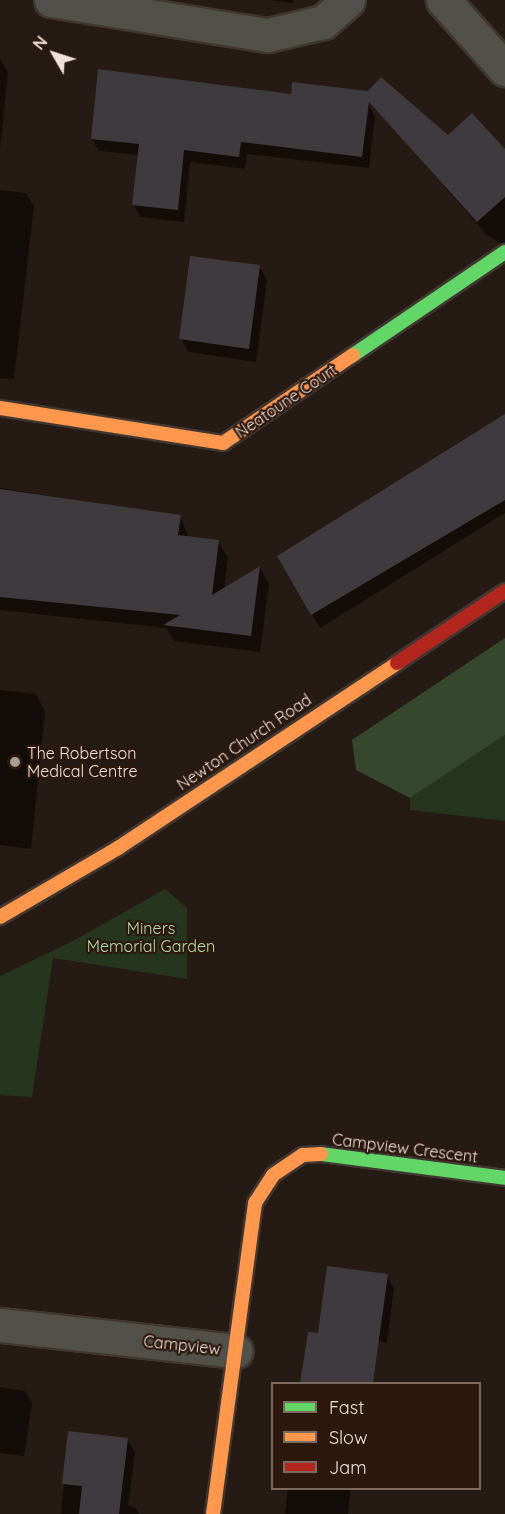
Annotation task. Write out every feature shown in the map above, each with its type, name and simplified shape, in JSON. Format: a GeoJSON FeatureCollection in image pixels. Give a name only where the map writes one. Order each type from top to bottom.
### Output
{"type":"FeatureCollection","features":[{"type":"Feature","properties":{"kind":"street"},"geometry":{"type":"LineString","coordinates":[[51,0],[268,35],[323,22],[348,0]]}},
{"type":"Feature","properties":{"kind":"street"},"geometry":{"type":"LineString","coordinates":[[443,0],[505,69]]}},
{"type":"Feature","properties":{"kind":"street","name":"Neatoune Court"},"geometry":{"type":"LineString","coordinates":[[0,408],[223,443],[505,252]]}},
{"type":"Feature","properties":{"kind":"street","name":"Newton Church Road"},"geometry":{"type":"LineString","coordinates":[[0,917],[118,848],[505,591]]}},
{"type":"Feature","properties":{"kind":"street","name":"Campview Crescent"},"geometry":{"type":"LineString","coordinates":[[236,1351],[255,1203],[268,1181],[286,1164],[303,1155],[333,1154],[505,1178]]}},
{"type":"Feature","properties":{"kind":"street","name":"Campview"},"geometry":{"type":"LineString","coordinates":[[0,1325],[236,1351],[213,1514]]}},
{"type":"Feature","properties":{"kind":"green space"},"geometry":{"type":"Polygon","coordinates":[[[505,638],[505,735],[410,798],[356,770],[352,740],[505,638]]]}},
{"type":"Feature","properties":{"kind":"green space"},"geometry":{"type":"Polygon","coordinates":[[[505,735],[505,821],[410,810],[410,798],[505,735]]]}},
{"type":"Feature","properties":{"kind":"green space","name":"Miners Memorial Garden"},"geometry":{"type":"Polygon","coordinates":[[[165,889],[187,908],[187,979],[53,958],[32,1097],[0,1095],[0,976],[73,941],[165,889]]]}},
{"type":"Feature","properties":{"kind":"building"},"geometry":{"type":"Polygon","coordinates":[[[98,69],[291,94],[292,82],[368,91],[381,77],[448,135],[472,113],[505,149],[505,197],[477,222],[369,102],[362,157],[241,142],[239,157],[184,150],[178,210],[132,205],[139,144],[91,139],[98,69]]]}},
{"type":"Feature","properties":{"kind":"building"},"geometry":{"type":"Polygon","coordinates":[[[190,256],[260,265],[249,349],[179,339],[190,256]]]}},
{"type":"Feature","properties":{"kind":"building"},"geometry":{"type":"Polygon","coordinates":[[[505,414],[505,500],[311,615],[277,556],[505,414]]]}},
{"type":"Feature","properties":{"kind":"building"},"geometry":{"type":"Polygon","coordinates":[[[0,489],[181,515],[178,535],[219,540],[212,595],[260,566],[251,636],[163,625],[180,615],[0,597],[0,489]]]}},
{"type":"Feature","properties":{"kind":"building"},"geometry":{"type":"Polygon","coordinates":[[[327,1266],[388,1274],[373,1382],[300,1382],[308,1332],[318,1333],[327,1266]]]}},
{"type":"Feature","properties":{"kind":"building"},"geometry":{"type":"Polygon","coordinates":[[[68,1431],[128,1438],[119,1514],[79,1514],[82,1486],[62,1484],[68,1431]]]}},
{"type":"Feature","properties":{"kind":"traffic: fast"},"geometry":{"type":"LineString","coordinates":[[353,355],[505,252]]}},
{"type":"Feature","properties":{"kind":"traffic: fast"},"geometry":{"type":"LineString","coordinates":[[321,1154],[505,1178]]}},
{"type":"Feature","properties":{"kind":"traffic: slow"},"geometry":{"type":"LineString","coordinates":[[0,408],[223,443],[353,355]]}},
{"type":"Feature","properties":{"kind":"traffic: slow"},"geometry":{"type":"LineString","coordinates":[[0,917],[118,848],[397,663]]}},
{"type":"Feature","properties":{"kind":"traffic: slow"},"geometry":{"type":"LineString","coordinates":[[213,1514],[255,1203],[273,1175],[303,1155],[321,1154]]}},
{"type":"Feature","properties":{"kind":"traffic: jam"},"geometry":{"type":"LineString","coordinates":[[397,663],[505,591]]}},
{"type":"Feature","properties":{"kind":"place","name":"The Robertson Medical Centre"},"geometry":{"type":"Point","coordinates":[15,762]}}]}
